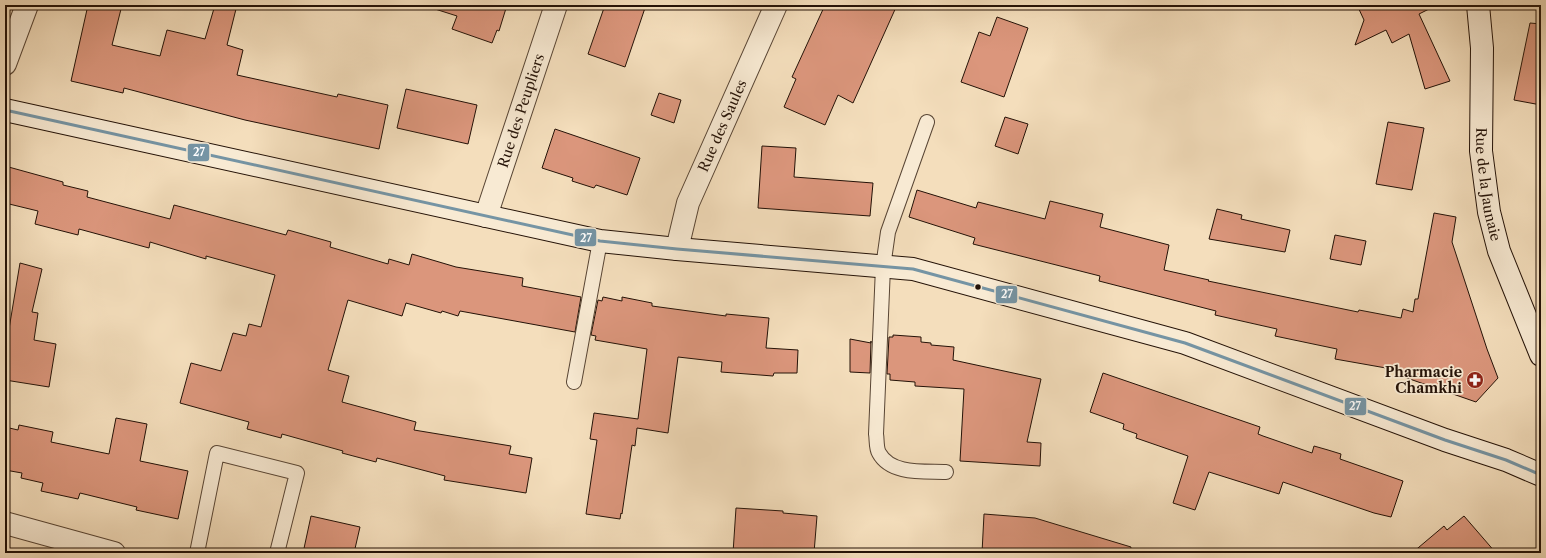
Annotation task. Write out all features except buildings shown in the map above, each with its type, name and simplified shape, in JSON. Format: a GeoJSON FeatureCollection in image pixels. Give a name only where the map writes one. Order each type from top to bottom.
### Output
{"type":"FeatureCollection","features":[{"type":"Feature","properties":{"kind":"street"},"geometry":{"type":"LineString","coordinates":[[5,64],[27,5]]}},
{"type":"Feature","properties":{"kind":"street","name":"Rue des Peupliers"},"geometry":{"type":"LineString","coordinates":[[486,216],[556,5]]}},
{"type":"Feature","properties":{"kind":"street","name":"Rue des Saules"},"geometry":{"type":"LineString","coordinates":[[677,249],[688,203],[776,5]]}},
{"type":"Feature","properties":{"kind":"street","name":"Rue de la Jaunaie"},"geometry":{"type":"LineString","coordinates":[[1478,5],[1482,48],[1481,151],[1489,212],[1500,251],[1512,285],[1541,355]]}},
{"type":"Feature","properties":{"kind":"street"},"geometry":{"type":"LineString","coordinates":[[5,110],[600,241],[913,269],[1185,343],[1445,440],[1506,460],[1541,475]]}},
{"type":"Feature","properties":{"kind":"street"},"geometry":{"type":"LineString","coordinates":[[5,524],[114,553]]}},
{"type":"Feature","properties":{"kind":"lane"},"geometry":{"type":"LineString","coordinates":[[927,122],[888,232],[883,267],[876,434],[878,452],[890,465],[902,469],[946,472]]}},
{"type":"Feature","properties":{"kind":"lane"},"geometry":{"type":"LineString","coordinates":[[574,382],[600,241]]}},
{"type":"Feature","properties":{"kind":"lane"},"geometry":{"type":"LineString","coordinates":[[197,553],[217,453],[297,473],[277,553]]}},
{"type":"Feature","properties":{"kind":"transit line","name":"27"},"geometry":{"type":"LineString","coordinates":[[5,110],[600,241],[913,269],[1185,343],[1445,440],[1506,460],[1541,475]]}},
{"type":"Feature","properties":{"kind":"place","name":"Pharmacie Chamkhi"},"geometry":{"type":"Point","coordinates":[1475,380]}}]}
